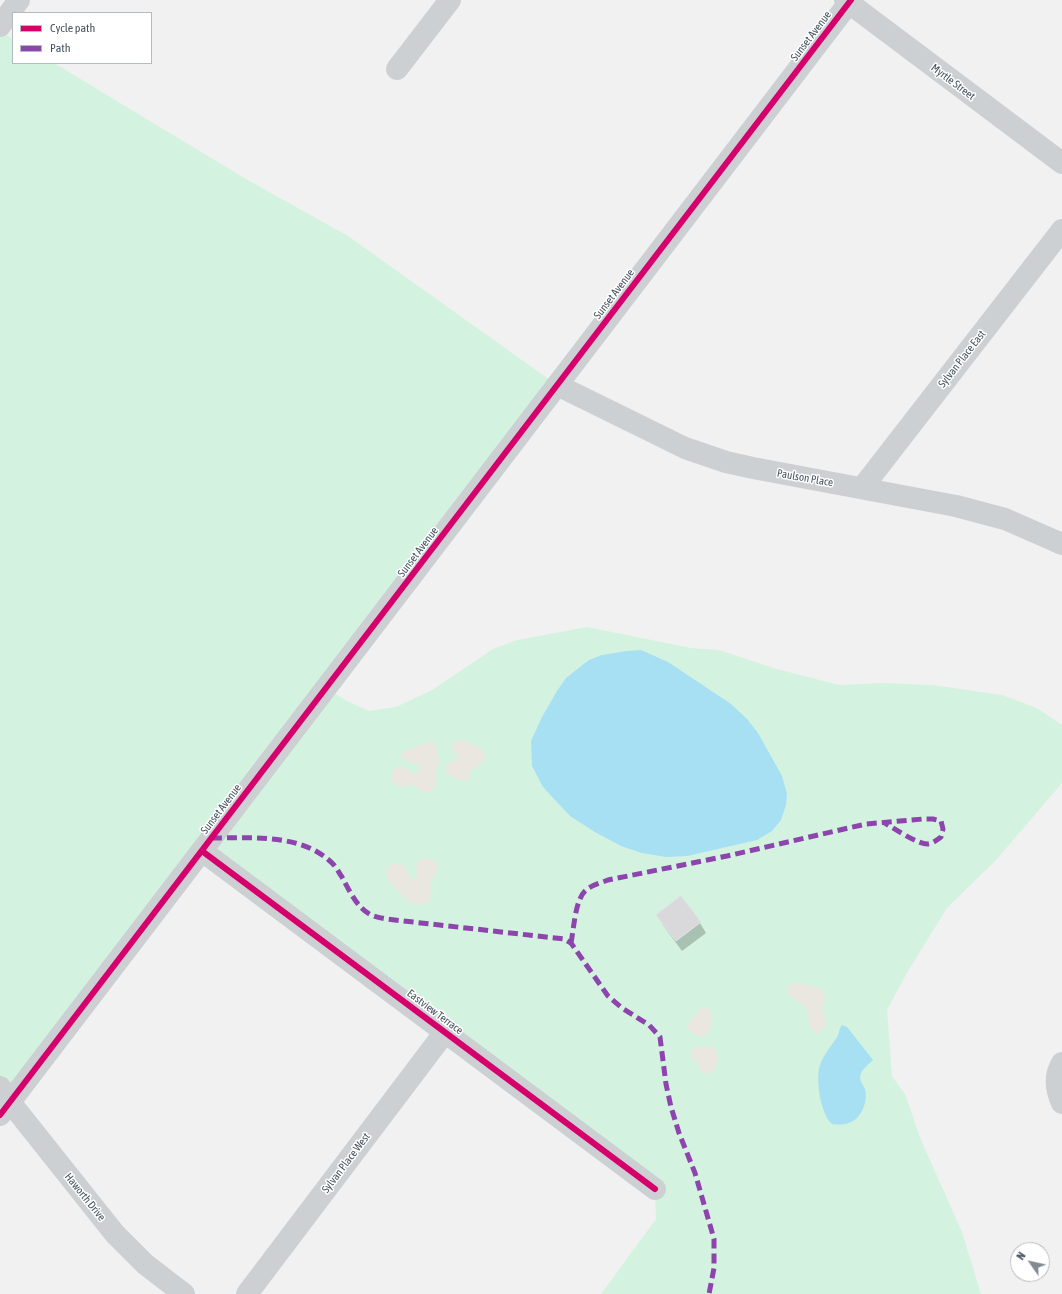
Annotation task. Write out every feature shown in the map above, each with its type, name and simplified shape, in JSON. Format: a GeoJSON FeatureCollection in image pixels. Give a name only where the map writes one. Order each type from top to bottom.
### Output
{"type":"FeatureCollection","features":[{"type":"Feature","properties":{"kind":"street"},"geometry":{"type":"LineString","coordinates":[[0,26],[19,0]]}},
{"type":"Feature","properties":{"kind":"street"},"geometry":{"type":"LineString","coordinates":[[396,69],[450,0]]}},
{"type":"Feature","properties":{"kind":"street","name":"Myrtle Street"},"geometry":{"type":"LineString","coordinates":[[848,1],[1062,163]]}},
{"type":"Feature","properties":{"kind":"street","name":"Sunset Avenue"},"geometry":{"type":"LineString","coordinates":[[3,1101],[202,851],[848,1]]}},
{"type":"Feature","properties":{"kind":"street","name":"Sylvan Place East"},"geometry":{"type":"LineString","coordinates":[[862,488],[1062,230]]}},
{"type":"Feature","properties":{"kind":"street","name":"Paulson Place"},"geometry":{"type":"LineString","coordinates":[[557,385],[685,448],[719,460],[753,468],[956,506],[1005,520],[1062,544]]}},
{"type":"Feature","properties":{"kind":"street","name":"Eastview Terrace"},"geometry":{"type":"LineString","coordinates":[[202,851],[655,1189]]}},
{"type":"Feature","properties":{"kind":"street","name":"Sylvan Place West"},"geometry":{"type":"LineString","coordinates":[[247,1294],[444,1032]]}},
{"type":"Feature","properties":{"kind":"street"},"geometry":{"type":"LineString","coordinates":[[1059,1072],[1057,1093],[1062,1104]]}},
{"type":"Feature","properties":{"kind":"street","name":"Haworth Drive"},"geometry":{"type":"LineString","coordinates":[[3,1101],[115,1234],[145,1264],[184,1294]]}},
{"type":"Feature","properties":{"kind":"green space"},"geometry":{"type":"Polygon","coordinates":[[[0,31],[12,38],[12,64],[56,64],[246,179],[348,236],[557,385],[326,688],[347,701],[369,711],[396,707],[432,690],[493,649],[517,640],[587,627],[691,648],[719,650],[777,669],[839,685],[883,683],[932,685],[1002,695],[1037,708],[1062,725],[1062,783],[997,859],[947,908],[908,971],[887,1010],[892,1076],[905,1094],[921,1140],[962,1232],[981,1294],[601,1294],[656,1219],[655,1189],[202,851],[0,1115],[0,31]]]}},
{"type":"Feature","properties":{"kind":"sand"},"geometry":{"type":"Polygon","coordinates":[[[459,740],[479,747],[486,757],[482,763],[470,771],[469,779],[467,781],[449,775],[445,770],[447,764],[454,760],[457,755],[452,749],[451,745],[459,740]]]}},
{"type":"Feature","properties":{"kind":"sand"},"geometry":{"type":"Polygon","coordinates":[[[431,742],[436,746],[439,760],[435,772],[435,784],[432,791],[425,793],[414,785],[403,786],[394,783],[392,781],[392,775],[397,766],[403,767],[415,774],[421,768],[415,763],[403,760],[402,753],[431,742]]]}},
{"type":"Feature","properties":{"kind":"sand"},"geometry":{"type":"Polygon","coordinates":[[[426,858],[432,860],[437,865],[431,883],[430,900],[423,905],[410,903],[387,879],[386,871],[391,864],[399,863],[405,867],[411,879],[414,879],[417,877],[416,864],[420,860],[426,858]]]}},
{"type":"Feature","properties":{"kind":"sand"},"geometry":{"type":"Polygon","coordinates":[[[796,983],[820,988],[826,997],[822,1007],[826,1022],[821,1032],[817,1034],[809,1024],[807,1008],[789,996],[787,987],[796,983]]]}},
{"type":"Feature","properties":{"kind":"sand"},"geometry":{"type":"Polygon","coordinates":[[[701,1008],[707,1008],[712,1014],[708,1033],[702,1037],[690,1032],[687,1027],[701,1008]]]}},
{"type":"Feature","properties":{"kind":"sand"},"geometry":{"type":"Polygon","coordinates":[[[709,1046],[715,1048],[718,1059],[713,1071],[706,1074],[701,1071],[696,1061],[691,1058],[691,1050],[694,1047],[709,1046]]]}},
{"type":"Feature","properties":{"kind":"water"},"geometry":{"type":"Polygon","coordinates":[[[641,650],[668,662],[731,704],[747,719],[758,733],[782,776],[787,794],[786,805],[781,820],[772,831],[757,840],[687,856],[666,857],[642,853],[621,846],[570,816],[543,787],[532,766],[531,741],[542,717],[566,678],[589,660],[602,655],[641,650]]]}},
{"type":"Feature","properties":{"kind":"water"},"geometry":{"type":"Polygon","coordinates":[[[842,1025],[847,1027],[873,1060],[864,1068],[860,1076],[860,1080],[866,1094],[865,1103],[861,1113],[851,1122],[837,1125],[832,1124],[825,1113],[820,1097],[818,1079],[820,1065],[823,1058],[837,1037],[842,1025]]]}},
{"type":"Feature","properties":{"kind":"building"},"geometry":{"type":"Polygon","coordinates":[[[681,896],[701,922],[676,941],[656,915],[681,896]]]}},
{"type":"Feature","properties":{"kind":"marked path"},"geometry":{"type":"LineString","coordinates":[[571,943],[575,915],[582,895],[590,887],[608,880],[727,856],[866,824],[923,819],[933,819],[941,821],[943,829],[941,837],[933,843],[927,844],[911,838],[898,831],[887,824],[883,822]]}},
{"type":"Feature","properties":{"kind":"marked path"},"geometry":{"type":"LineString","coordinates":[[212,838],[276,839],[307,847],[321,854],[333,864],[362,908],[366,912],[377,917],[564,939],[571,943],[608,996],[622,1008],[649,1025],[660,1037],[666,1084],[671,1107],[679,1133],[695,1173],[714,1239],[714,1268],[709,1294]]}},
{"type":"Feature","properties":{"kind":"cycle path"},"geometry":{"type":"LineString","coordinates":[[0,1115],[851,0]]}},
{"type":"Feature","properties":{"kind":"cycle path"},"geometry":{"type":"LineString","coordinates":[[202,851],[655,1189]]}}]}
